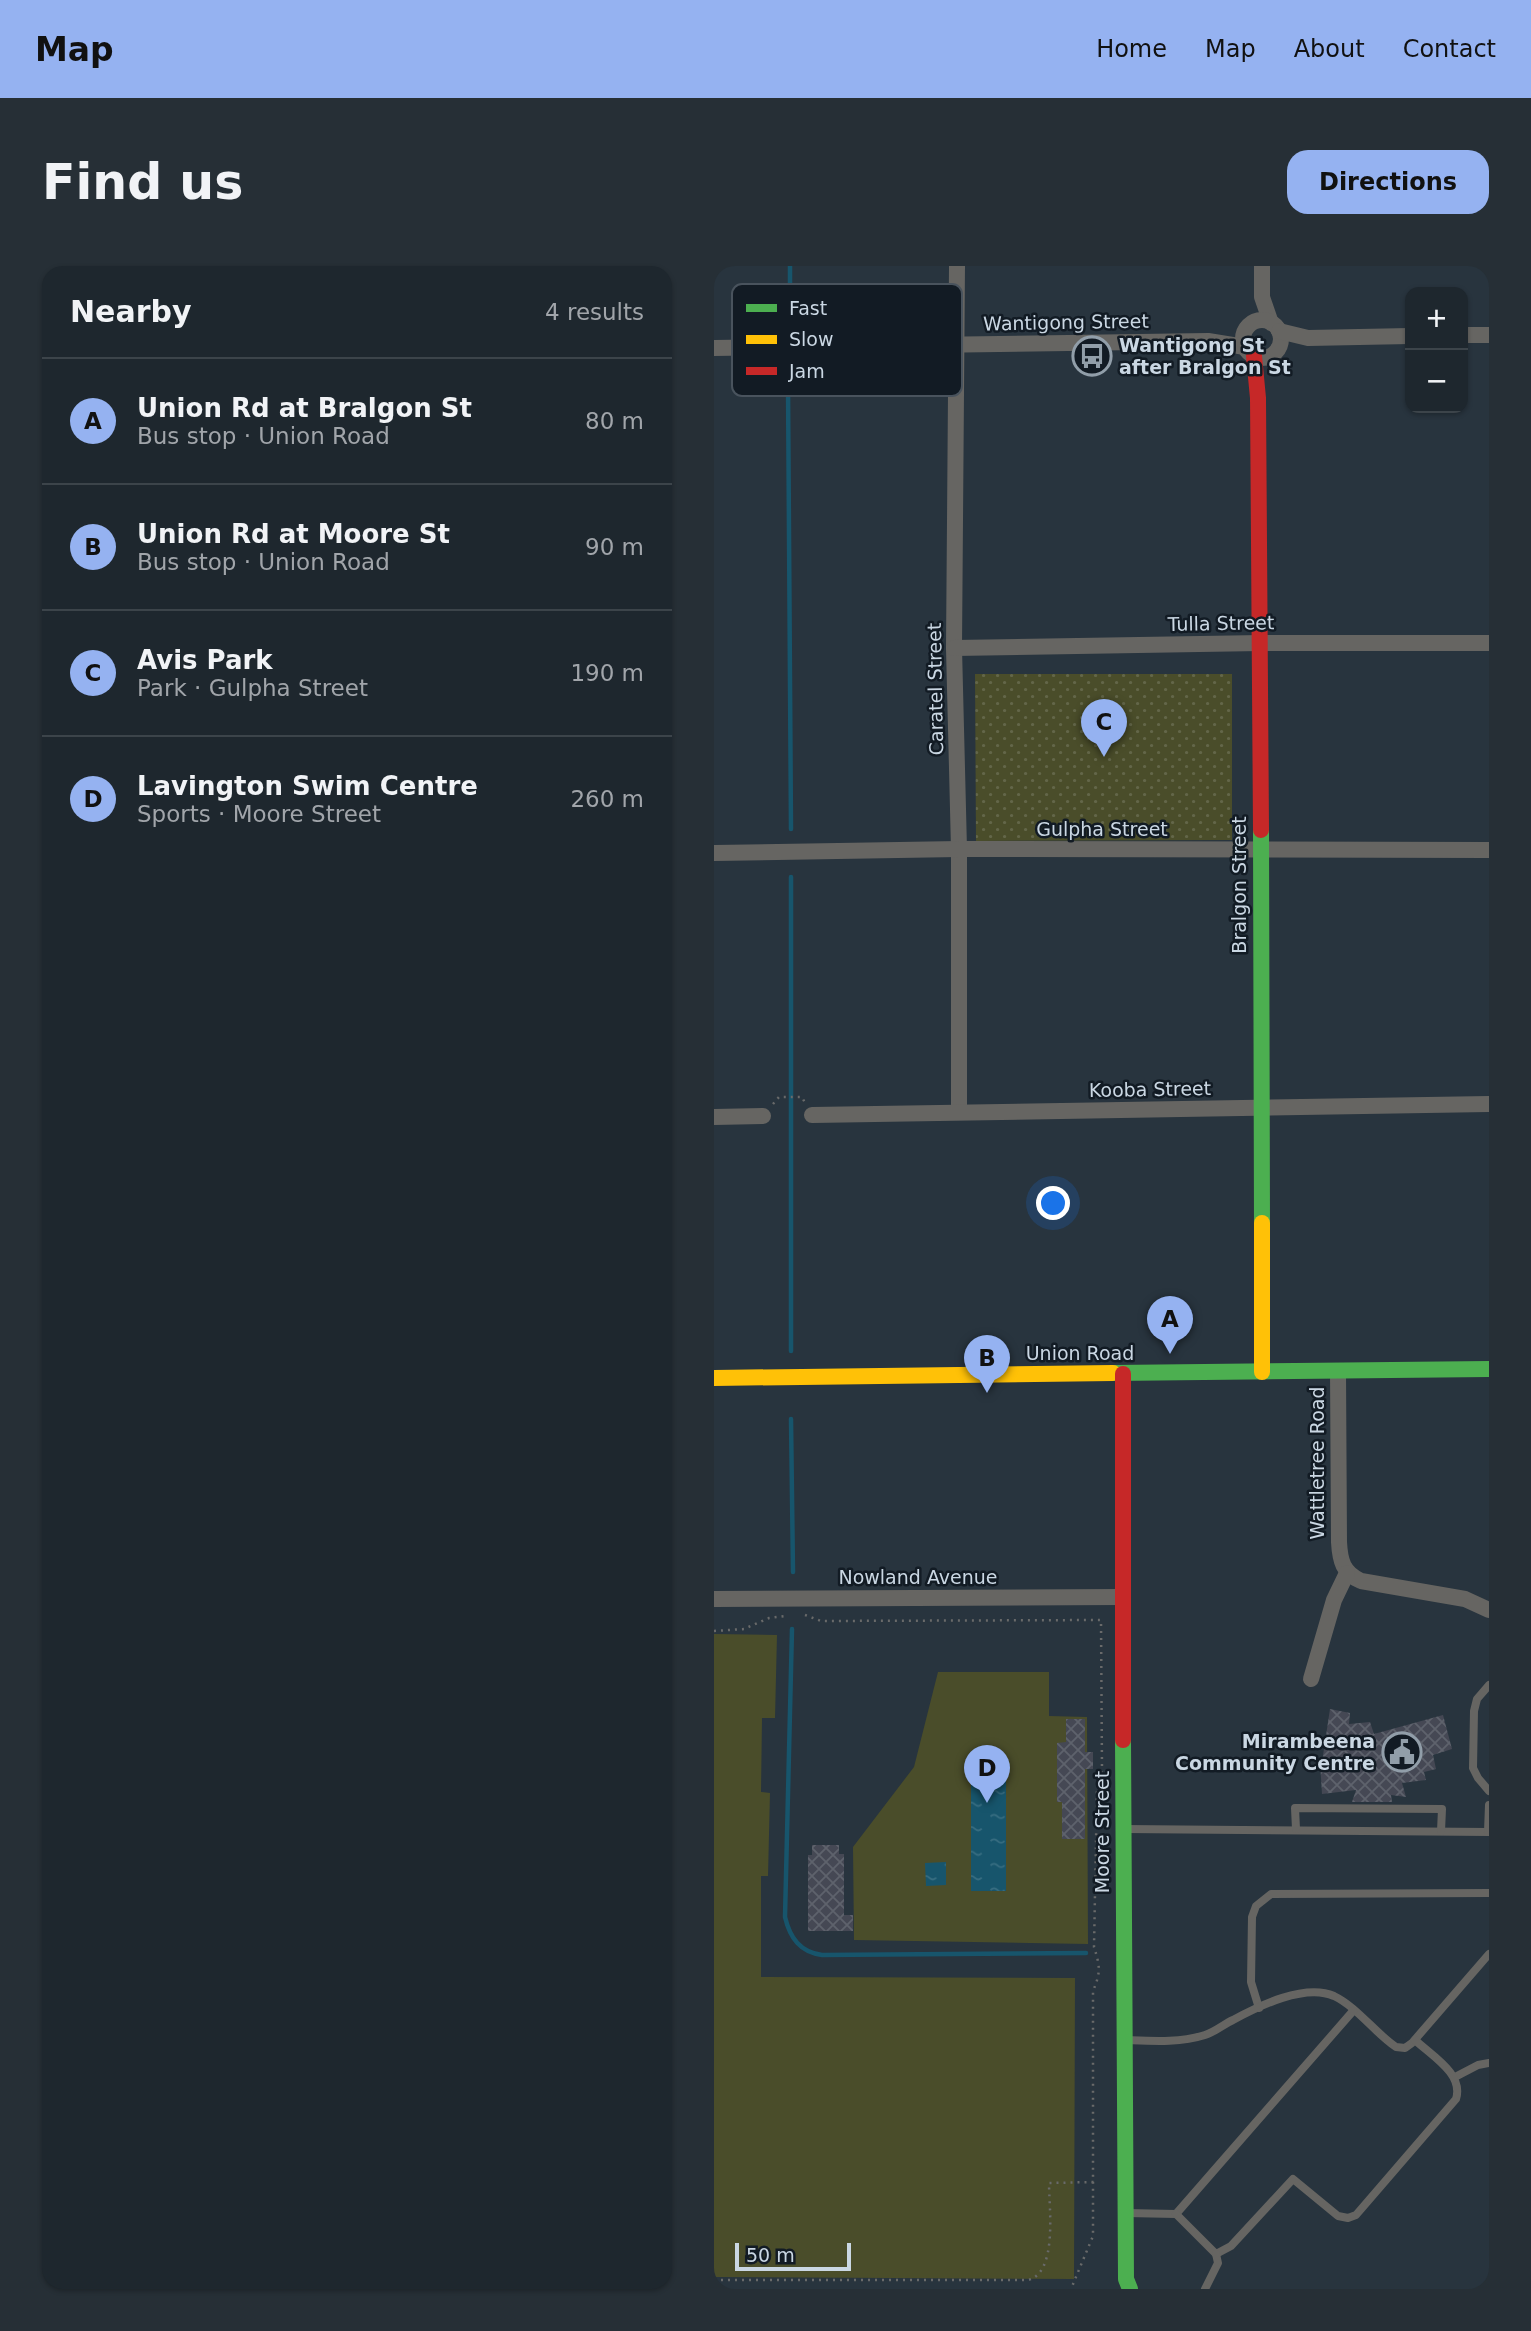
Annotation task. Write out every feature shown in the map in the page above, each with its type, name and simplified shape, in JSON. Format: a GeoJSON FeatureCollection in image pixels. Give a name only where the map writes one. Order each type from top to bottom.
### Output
{"type":"FeatureCollection","features":[{"type":"Feature","properties":{"kind":"street","name":"Caratel Street"},"geometry":{"type":"LineString","coordinates":[[957,266],[957,284]]}},
{"type":"Feature","properties":{"kind":"street","name":"Bralgon Street"},"geometry":{"type":"LineString","coordinates":[[1262,266],[1258,344],[1262,1372]]}},
{"type":"Feature","properties":{"kind":"street","name":"Bralgon Street"},"geometry":{"type":"LineString","coordinates":[[1258,344],[1281,343],[1262,297]]}},
{"type":"Feature","properties":{"kind":"street","name":"Wantigong Street"},"geometry":{"type":"LineString","coordinates":[[1258,344],[1259,321],[1308,338]]}},
{"type":"Feature","properties":{"kind":"street"},"geometry":{"type":"LineString","coordinates":[[1468,335],[1489,335]]}},
{"type":"Feature","properties":{"kind":"street","name":"Wantigong Street"},"geometry":{"type":"LineString","coordinates":[[962,345],[1208,341],[1258,344],[1308,338],[1405,336]]}},
{"type":"Feature","properties":{"kind":"street","name":"Wantigong Street"},"geometry":{"type":"LineString","coordinates":[[714,348],[732,348]]}},
{"type":"Feature","properties":{"kind":"street","name":"Caratel Street"},"geometry":{"type":"LineString","coordinates":[[956,396],[954,648],[959,849],[959,1112]]}},
{"type":"Feature","properties":{"kind":"street","name":"Tulla Street"},"geometry":{"type":"LineString","coordinates":[[954,648],[1261,643],[1489,643]]}},
{"type":"Feature","properties":{"kind":"street","name":"Gulpha Street"},"geometry":{"type":"LineString","coordinates":[[714,853],[959,849],[1489,850]]}},
{"type":"Feature","properties":{"kind":"street","name":"Kooba Street"},"geometry":{"type":"LineString","coordinates":[[812,1115],[1489,1104]]}},
{"type":"Feature","properties":{"kind":"street"},"geometry":{"type":"LineString","coordinates":[[714,1117],[763,1116]]}},
{"type":"Feature","properties":{"kind":"street","name":"Union Road"},"geometry":{"type":"LineString","coordinates":[[714,1378],[1489,1369]]}},
{"type":"Feature","properties":{"kind":"street","name":"Wattletree Road"},"geometry":{"type":"LineString","coordinates":[[1338,1371],[1339,1542],[1340,1557],[1347,1573]]}},
{"type":"Feature","properties":{"kind":"street","name":"Moore Street"},"geometry":{"type":"LineString","coordinates":[[1123,1374],[1126,2279],[1130,2289]]}},
{"type":"Feature","properties":{"kind":"street"},"geometry":{"type":"LineString","coordinates":[[1311,1679],[1335,1600],[1347,1573],[1371,1583],[1465,1599],[1489,1610]]}},
{"type":"Feature","properties":{"kind":"street","name":"Nowland Avenue"},"geometry":{"type":"LineString","coordinates":[[714,1599],[1122,1597]]}},
{"type":"Feature","properties":{"kind":"lane"},"geometry":{"type":"LineString","coordinates":[[1489,1685],[1477,1699],[1474,1711],[1473,1768],[1489,1791]]}},
{"type":"Feature","properties":{"kind":"lane"},"geometry":{"type":"LineString","coordinates":[[1123,1829],[1488,1832],[1489,1805]]}},
{"type":"Feature","properties":{"kind":"lane"},"geometry":{"type":"LineString","coordinates":[[1296,1829],[1296,1808],[1442,1809],[1441,1831]]}},
{"type":"Feature","properties":{"kind":"lane"},"geometry":{"type":"LineString","coordinates":[[1259,2008],[1251,1982],[1252,1917],[1256,1906],[1271,1894],[1489,1893]]}},
{"type":"Feature","properties":{"kind":"lane"},"geometry":{"type":"LineString","coordinates":[[1125,2040],[1174,2040],[1209,2035],[1232,2020],[1277,2000],[1309,1992],[1323,1992],[1337,1998],[1391,2044],[1400,2049],[1409,2047],[1489,1954]]}},
{"type":"Feature","properties":{"kind":"lane"},"geometry":{"type":"LineString","coordinates":[[1176,2214],[1353,2011]]}},
{"type":"Feature","properties":{"kind":"lane"},"geometry":{"type":"LineString","coordinates":[[1216,2254],[1231,2246],[1293,2179],[1342,2218],[1356,2215],[1453,2104],[1459,2091],[1455,2077],[1415,2040]]}},
{"type":"Feature","properties":{"kind":"lane"},"geometry":{"type":"LineString","coordinates":[[1455,2077],[1478,2065],[1489,2063]]}},
{"type":"Feature","properties":{"kind":"lane"},"geometry":{"type":"LineString","coordinates":[[1126,2213],[1176,2214],[1216,2254],[1218,2263],[1215,2274],[1205,2289]]}},
{"type":"Feature","properties":{"kind":"path"},"geometry":{"type":"LineString","coordinates":[[782,1097],[797,1097]]}},
{"type":"Feature","properties":{"kind":"path"},"geometry":{"type":"LineString","coordinates":[[714,1631],[744,1629],[769,1618],[808,1615],[821,1621],[1101,1620],[1102,1769],[1097,1789],[1094,1947],[1100,1970],[1093,1991],[1093,2236],[1071,2289]]}},
{"type":"Feature","properties":{"kind":"path"},"geometry":{"type":"LineString","coordinates":[[714,2280],[1035,2278],[1044,2267],[1048,2251],[1049,2182],[1094,2182]]}},
{"type":"Feature","properties":{"kind":"green space"},"geometry":{"type":"Polygon","coordinates":[[[975,674],[1232,674],[1232,840],[976,841],[975,674]]]}},
{"type":"Feature","properties":{"kind":"green space"},"geometry":{"type":"Polygon","coordinates":[[[714,1634],[777,1635],[775,1718],[762,1718],[761,1792],[770,1793],[768,1876],[761,1876],[761,1977],[1075,1978],[1074,2279],[714,2277],[714,1634]]]}},
{"type":"Feature","properties":{"kind":"green space"},"geometry":{"type":"Polygon","coordinates":[[[938,1672],[1049,1672],[1049,1716],[1087,1717],[1088,1944],[854,1940],[853,1847],[914,1767],[938,1672]]]}},
{"type":"Feature","properties":{"kind":"water"},"geometry":{"type":"Polygon","coordinates":[[[971,1775],[1006,1775],[1006,1891],[971,1891],[971,1775]]]}},
{"type":"Feature","properties":{"kind":"water"},"geometry":{"type":"Polygon","coordinates":[[[946,1862],[946,1885],[926,1886],[925,1863],[946,1862]]]}},
{"type":"Feature","properties":{"kind":"building","name":"Mirambeena Community Centre"},"geometry":{"type":"Polygon","coordinates":[[[1330,1709],[1350,1713],[1349,1724],[1370,1722],[1374,1734],[1443,1715],[1452,1749],[1433,1755],[1436,1769],[1424,1772],[1426,1780],[1402,1783],[1406,1797],[1391,1795],[1392,1802],[1352,1802],[1356,1790],[1322,1794],[1320,1762],[1330,1709]]]}},
{"type":"Feature","properties":{"kind":"building"},"geometry":{"type":"Polygon","coordinates":[[[1066,1719],[1085,1719],[1085,1752],[1093,1752],[1093,1769],[1085,1769],[1085,1839],[1062,1839],[1062,1802],[1057,1802],[1057,1743],[1066,1742],[1066,1719]]]}},
{"type":"Feature","properties":{"kind":"building"},"geometry":{"type":"Polygon","coordinates":[[[812,1845],[839,1845],[839,1854],[844,1854],[844,1915],[853,1915],[853,1931],[808,1931],[808,1855],[812,1855],[812,1845]]]}},
{"type":"Feature","properties":{"kind":"waterway"},"geometry":{"type":"LineString","coordinates":[[790,266],[790,284]]}},
{"type":"Feature","properties":{"kind":"waterway"},"geometry":{"type":"LineString","coordinates":[[788,396],[791,829]]}},
{"type":"Feature","properties":{"kind":"waterway"},"geometry":{"type":"LineString","coordinates":[[791,877],[791,1351]]}},
{"type":"Feature","properties":{"kind":"waterway"},"geometry":{"type":"LineString","coordinates":[[791,1419],[793,1572]]}},
{"type":"Feature","properties":{"kind":"waterway"},"geometry":{"type":"LineString","coordinates":[[792,1629],[785,1917],[797,1943],[808,1951],[822,1955],[1086,1953]]}},
{"type":"Feature","properties":{"kind":"traffic: fast"},"geometry":{"type":"LineString","coordinates":[[1261,830],[1262,1223]]}},
{"type":"Feature","properties":{"kind":"traffic: fast"},"geometry":{"type":"LineString","coordinates":[[1113,1373],[1489,1369]]}},
{"type":"Feature","properties":{"kind":"traffic: fast"},"geometry":{"type":"LineString","coordinates":[[1123,1740],[1126,2279],[1130,2289]]}},
{"type":"Feature","properties":{"kind":"traffic: slow"},"geometry":{"type":"LineString","coordinates":[[1262,1223],[1262,1372]]}},
{"type":"Feature","properties":{"kind":"traffic: slow"},"geometry":{"type":"LineString","coordinates":[[714,1378],[1113,1373]]}},
{"type":"Feature","properties":{"kind":"traffic: jam"},"geometry":{"type":"LineString","coordinates":[[1254,356],[1258,398],[1261,830]]}},
{"type":"Feature","properties":{"kind":"traffic: jam"},"geometry":{"type":"LineString","coordinates":[[1123,1374],[1123,1740]]}},
{"type":"Feature","properties":{"kind":"place","name":"Wantigong St after Bralgon St"},"geometry":{"type":"Point","coordinates":[1092,356]}},
{"type":"Feature","properties":{"kind":"place","name":"Avis Park"},"geometry":{"type":"Point","coordinates":[1104,757]}},
{"type":"Feature","properties":{"kind":"place","name":"Union Rd at Bralgon St"},"geometry":{"type":"Point","coordinates":[1170,1354]}},
{"type":"Feature","properties":{"kind":"place","name":"Union Rd at Moore St"},"geometry":{"type":"Point","coordinates":[987,1393]}},
{"type":"Feature","properties":{"kind":"place","name":"Mirambeena Community Centre"},"geometry":{"type":"Point","coordinates":[1402,1752]}},
{"type":"Feature","properties":{"kind":"place","name":"Lavington Swim Centre"},"geometry":{"type":"Point","coordinates":[987,1803]}}]}
